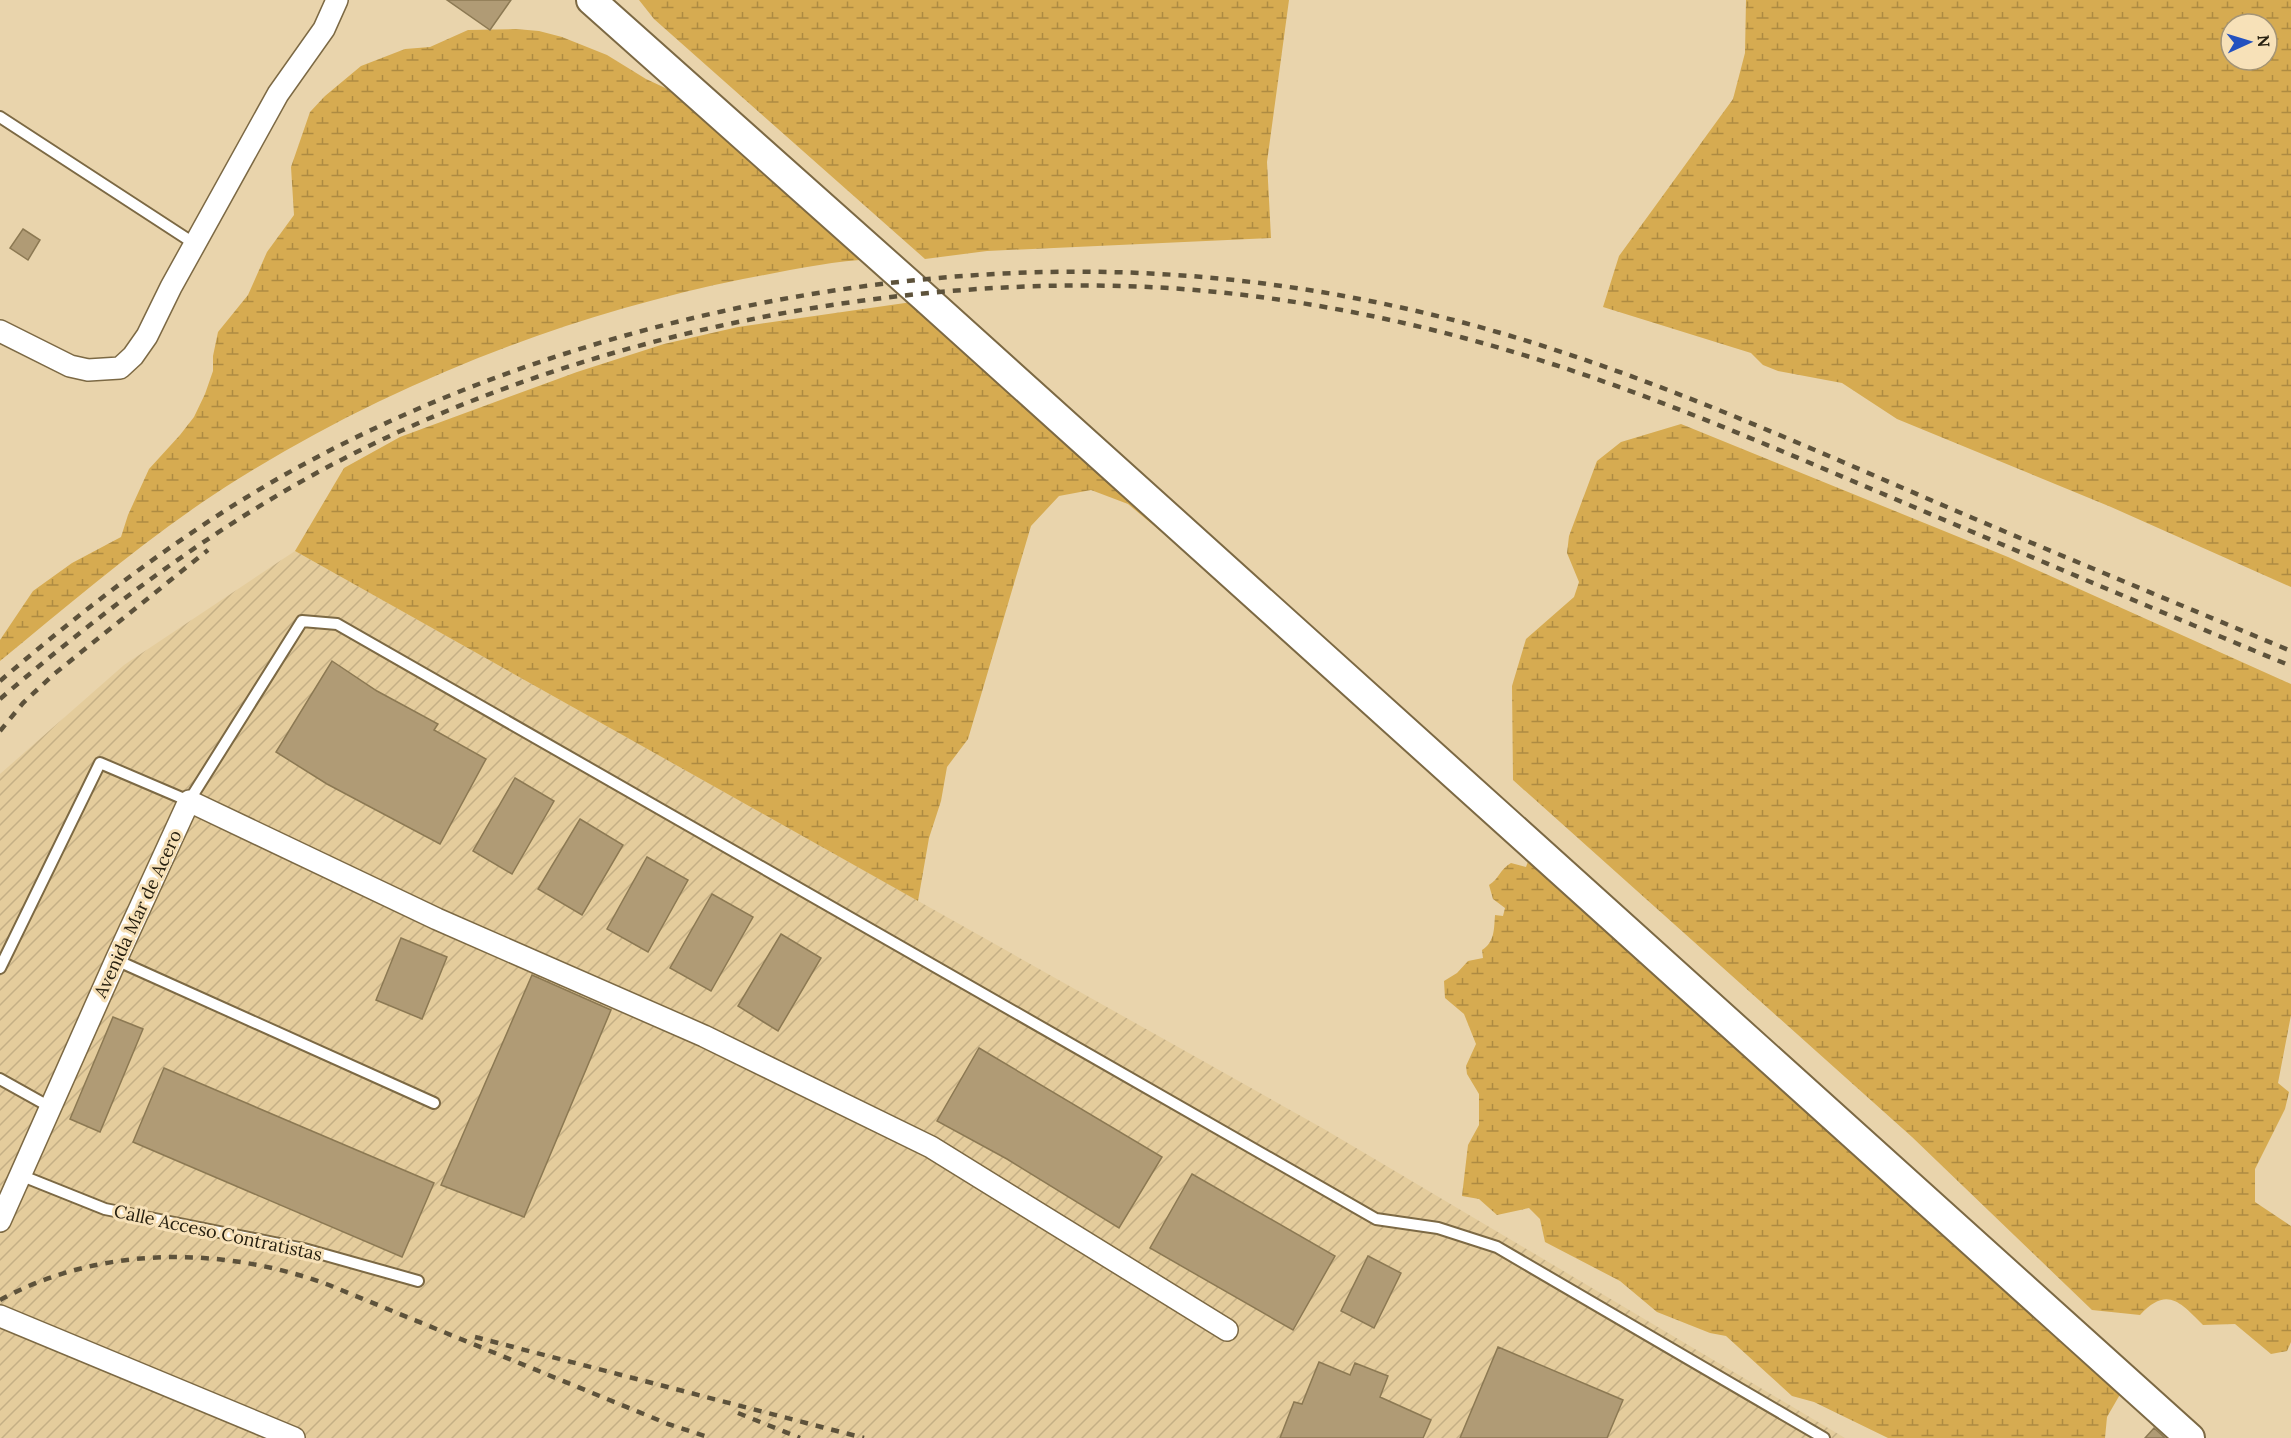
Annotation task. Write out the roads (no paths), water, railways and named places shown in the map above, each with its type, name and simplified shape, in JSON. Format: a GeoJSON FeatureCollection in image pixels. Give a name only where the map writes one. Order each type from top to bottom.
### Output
{"type":"FeatureCollection","features":[{"type":"Feature","properties":{"kind":"main road"},"geometry":{"type":"LineString","coordinates":[[598,4],[2190,1438]]}},
{"type":"Feature","properties":{"kind":"street"},"geometry":{"type":"LineString","coordinates":[[0,331],[70,366],[96,370],[120,368],[133,356],[147,336],[278,94],[324,29],[337,0]]}},
{"type":"Feature","properties":{"kind":"street"},"geometry":{"type":"LineString","coordinates":[[189,801],[437,919],[704,1036],[932,1147],[1227,1330]]}},
{"type":"Feature","properties":{"kind":"street","name":"Avenida Mar de Acero"},"geometry":{"type":"LineString","coordinates":[[0,1221],[189,801]]}},
{"type":"Feature","properties":{"kind":"street"},"geometry":{"type":"LineString","coordinates":[[0,1316],[294,1438]]}},
{"type":"Feature","properties":{"kind":"lane"},"geometry":{"type":"LineString","coordinates":[[0,117],[195,244]]}},
{"type":"Feature","properties":{"kind":"lane","name":"Avenida Mar de Acero"},"geometry":{"type":"LineString","coordinates":[[189,801],[302,621],[337,624],[1376,1219],[1438,1228],[1497,1247],[1824,1438]]}},
{"type":"Feature","properties":{"kind":"lane"},"geometry":{"type":"LineString","coordinates":[[0,968],[100,763],[189,801]]}},
{"type":"Feature","properties":{"kind":"lane"},"geometry":{"type":"LineString","coordinates":[[116,960],[434,1103]]}},
{"type":"Feature","properties":{"kind":"lane"},"geometry":{"type":"LineString","coordinates":[[0,1079],[50,1107]]}},
{"type":"Feature","properties":{"kind":"lane","name":"Calle Acceso Contratistas"},"geometry":{"type":"LineString","coordinates":[[20,1175],[105,1209],[304,1249],[418,1281]]}},
{"type":"Feature","properties":{"kind":"railway"},"geometry":{"type":"LineString","coordinates":[[0,681],[76,618],[155,558],[280,477],[418,409],[519,369],[623,336],[730,310],[838,290],[947,277],[1054,272],[1160,274],[1280,286],[1398,307],[1534,343],[1704,404],[2291,651]]}},
{"type":"Feature","properties":{"kind":"railway"},"geometry":{"type":"LineString","coordinates":[[0,699],[76,636],[155,576],[279,494],[322,470],[413,426],[508,387],[608,355],[710,328],[814,308],[918,294],[1021,287],[1122,286],[1251,296],[1337,309],[1422,327],[1518,353],[1623,388],[1727,428],[2291,666]]}},
{"type":"Feature","properties":{"kind":"railway"},"geometry":{"type":"LineString","coordinates":[[0,731],[23,703],[54,674],[208,550]]}},
{"type":"Feature","properties":{"kind":"railway"},"geometry":{"type":"LineString","coordinates":[[0,1300],[39,1282],[79,1269],[120,1261],[163,1257],[205,1258],[247,1263],[289,1272],[329,1285],[668,1424],[711,1438]]}},
{"type":"Feature","properties":{"kind":"railway"},"geometry":{"type":"LineString","coordinates":[[475,1337],[864,1438]]}},
{"type":"Feature","properties":{"kind":"railway"},"geometry":{"type":"LineString","coordinates":[[738,1413],[800,1438]]}}]}
